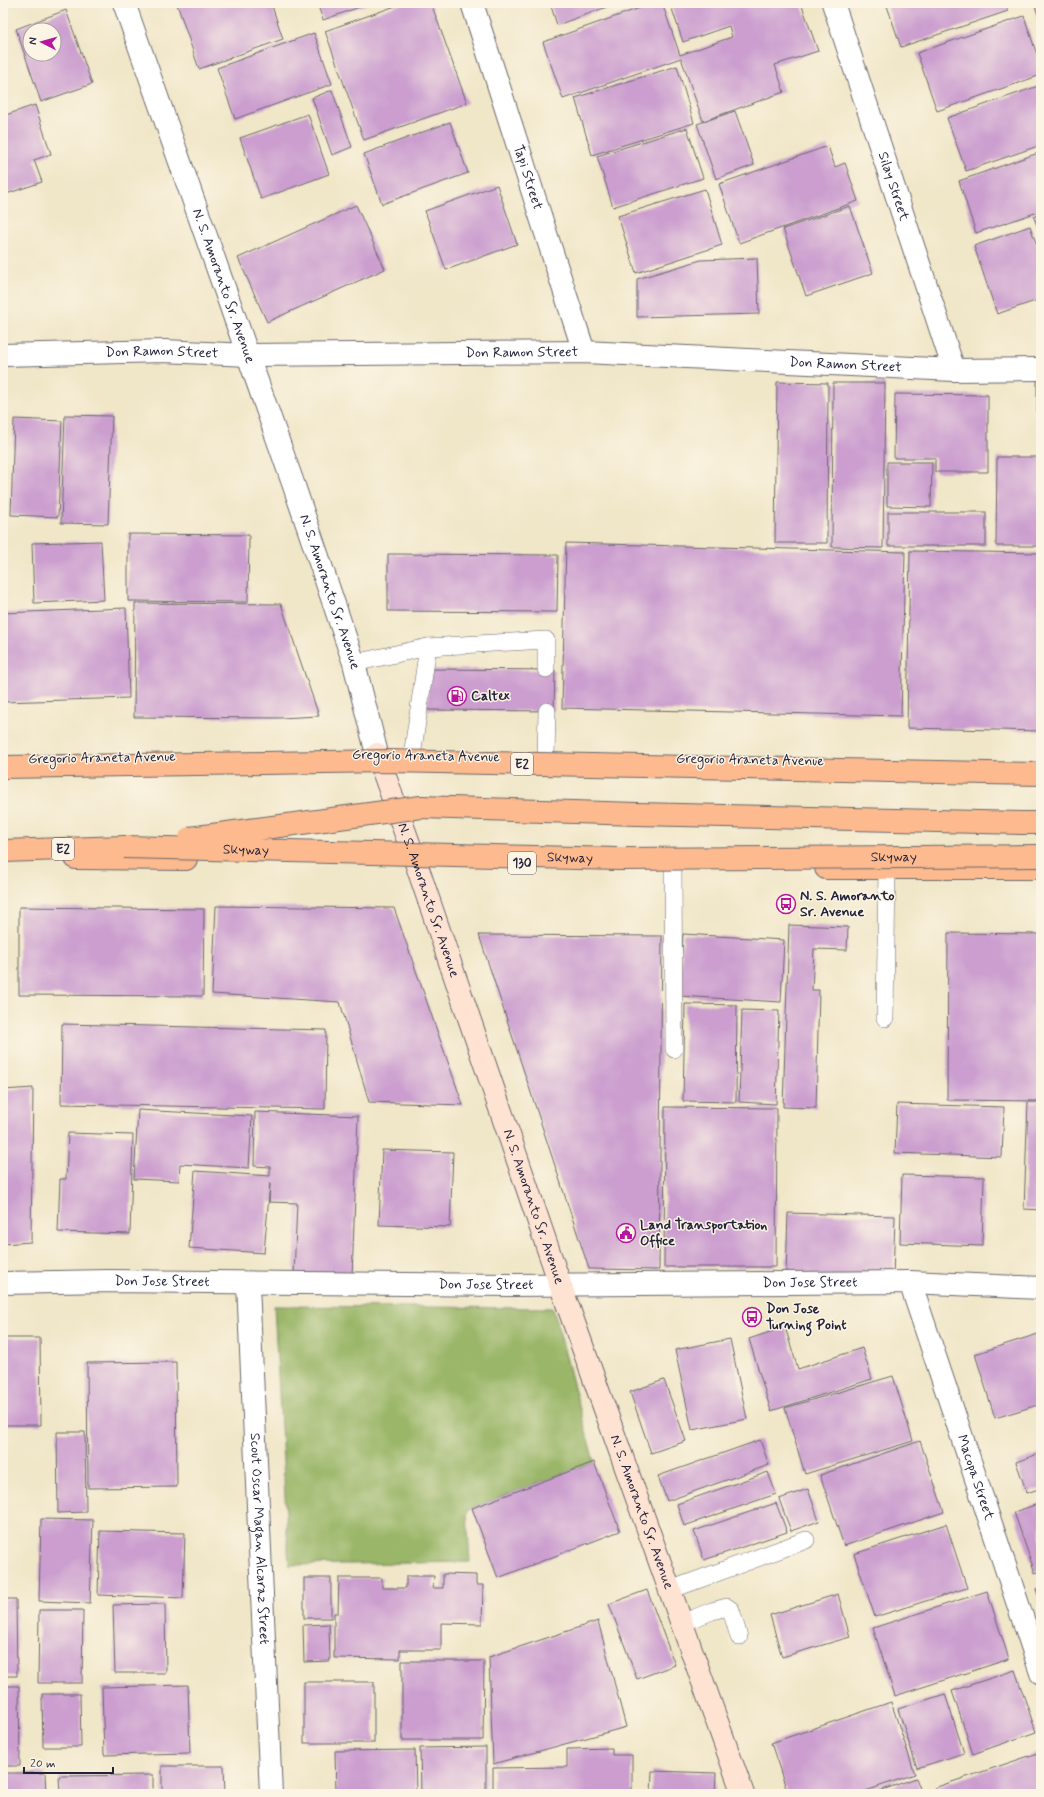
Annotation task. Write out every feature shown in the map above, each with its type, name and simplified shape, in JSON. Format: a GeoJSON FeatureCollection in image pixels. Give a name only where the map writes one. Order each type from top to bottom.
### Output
{"type":"FeatureCollection","features":[{"type":"Feature","properties":{"kind":"main road","name":"Gregorio Araneta Avenue"},"geometry":{"type":"LineString","coordinates":[[3,760],[377,754],[412,756],[1041,764]]}},
{"type":"Feature","properties":{"kind":"main road","name":"E2"},"geometry":{"type":"LineString","coordinates":[[3,767],[387,761],[1041,774]]}},
{"type":"Feature","properties":{"kind":"main road"},"geometry":{"type":"LineString","coordinates":[[124,847],[421,806],[636,814],[1041,823]]}},
{"type":"Feature","properties":{"kind":"main road","name":"Skyway"},"geometry":{"type":"LineString","coordinates":[[3,851],[124,847],[618,858],[1041,856]]}},
{"type":"Feature","properties":{"kind":"main road","name":"130"},"geometry":{"type":"LineString","coordinates":[[3,858],[415,860],[673,867],[1041,868]]}},
{"type":"Feature","properties":{"kind":"street","name":"N. S. Amoranto Sr. Avenue"},"geometry":{"type":"LineString","coordinates":[[124,3],[248,355],[354,663],[377,754],[406,833],[560,1284],[743,1794]]}},
{"type":"Feature","properties":{"kind":"street","name":"Tapi Street"},"geometry":{"type":"LineString","coordinates":[[472,3],[584,352]]}},
{"type":"Feature","properties":{"kind":"street","name":"Silay Street"},"geometry":{"type":"LineString","coordinates":[[833,3],[954,370]]}},
{"type":"Feature","properties":{"kind":"street","name":"Don Ramon Street"},"geometry":{"type":"LineString","coordinates":[[3,355],[164,351],[248,355],[584,352],[954,370],[1041,369]]}},
{"type":"Feature","properties":{"kind":"street","name":"Don Jose Street"},"geometry":{"type":"LineString","coordinates":[[3,1283],[108,1281],[248,1284],[910,1282],[1041,1288]]}},
{"type":"Feature","properties":{"kind":"street","name":"Macopa Street"},"geometry":{"type":"LineString","coordinates":[[910,1282],[1041,1673]]}},
{"type":"Feature","properties":{"kind":"street","name":"Scout Oscar Magan Alcaraz Street"},"geometry":{"type":"LineString","coordinates":[[248,1284],[271,1794]]}},
{"type":"Feature","properties":{"kind":"lane"},"geometry":{"type":"LineString","coordinates":[[354,663],[428,647],[546,640],[546,669]]}},
{"type":"Feature","properties":{"kind":"lane"},"geometry":{"type":"LineString","coordinates":[[412,756],[428,647]]}},
{"type":"Feature","properties":{"kind":"lane"},"geometry":{"type":"LineString","coordinates":[[546,758],[547,711]]}},
{"type":"Feature","properties":{"kind":"lane"},"geometry":{"type":"LineString","coordinates":[[673,867],[674,1049]]}},
{"type":"Feature","properties":{"kind":"lane"},"geometry":{"type":"LineString","coordinates":[[885,1018],[887,868]]}},
{"type":"Feature","properties":{"kind":"lane"},"geometry":{"type":"LineString","coordinates":[[670,1590],[806,1540]]}},
{"type":"Feature","properties":{"kind":"lane"},"geometry":{"type":"LineString","coordinates":[[682,1623],[712,1611],[727,1607],[731,1610],[739,1637]]}},
{"type":"Feature","properties":{"kind":"green space"},"geometry":{"type":"Polygon","coordinates":[[[274,1306],[553,1308],[594,1462],[472,1508],[467,1513],[470,1562],[289,1565],[274,1306]]]}},
{"type":"Feature","properties":{"kind":"building"},"geometry":{"type":"Polygon","coordinates":[[[271,3],[283,39],[199,69],[177,4],[271,3]]]}},
{"type":"Feature","properties":{"kind":"building"},"geometry":{"type":"Polygon","coordinates":[[[317,3],[371,3],[323,20],[317,3]]]}},
{"type":"Feature","properties":{"kind":"building"},"geometry":{"type":"Polygon","coordinates":[[[404,3],[431,3],[467,103],[364,140],[325,31],[404,3]]]}},
{"type":"Feature","properties":{"kind":"building"},"geometry":{"type":"Polygon","coordinates":[[[550,3],[618,3],[557,25],[550,3]]]}},
{"type":"Feature","properties":{"kind":"building"},"geometry":{"type":"Polygon","coordinates":[[[654,3],[662,3],[680,55],[732,37],[729,26],[683,42],[670,3],[801,3],[818,51],[775,65],[784,92],[703,121],[681,58],[563,99],[543,42],[654,3]]]}},
{"type":"Feature","properties":{"kind":"building"},"geometry":{"type":"Polygon","coordinates":[[[886,3],[1005,3],[1008,11],[901,47],[886,3]]]}},
{"type":"Feature","properties":{"kind":"building"},"geometry":{"type":"Polygon","coordinates":[[[1034,3],[1041,3],[1041,17],[1039,18],[1034,3]]]}},
{"type":"Feature","properties":{"kind":"building"},"geometry":{"type":"Polygon","coordinates":[[[66,10],[92,84],[41,102],[27,62],[62,62],[62,22],[34,22],[66,10]]]}},
{"type":"Feature","properties":{"kind":"building"},"geometry":{"type":"Polygon","coordinates":[[[1024,16],[1041,67],[1041,75],[937,111],[917,53],[1024,16]]]}},
{"type":"Feature","properties":{"kind":"building"},"geometry":{"type":"Polygon","coordinates":[[[22,27],[22,47],[16,29],[22,27]]]}},
{"type":"Feature","properties":{"kind":"building"},"geometry":{"type":"Polygon","coordinates":[[[314,33],[332,84],[235,119],[217,68],[314,33]]]}},
{"type":"Feature","properties":{"kind":"building"},"geometry":{"type":"Polygon","coordinates":[[[677,66],[694,123],[592,155],[575,98],[677,66]]]}},
{"type":"Feature","properties":{"kind":"building"},"geometry":{"type":"Polygon","coordinates":[[[1041,85],[1041,145],[966,171],[947,118],[1041,85]]]}},
{"type":"Feature","properties":{"kind":"building"},"geometry":{"type":"Polygon","coordinates":[[[332,90],[352,147],[332,155],[312,98],[332,90]]]}},
{"type":"Feature","properties":{"kind":"building"},"geometry":{"type":"Polygon","coordinates":[[[35,105],[51,154],[34,160],[42,182],[3,195],[3,116],[35,105]]]}},
{"type":"Feature","properties":{"kind":"building"},"geometry":{"type":"Polygon","coordinates":[[[735,111],[754,165],[716,179],[697,124],[735,111]]]}},
{"type":"Feature","properties":{"kind":"building"},"geometry":{"type":"Polygon","coordinates":[[[308,114],[329,174],[261,199],[240,138],[308,114]]]}},
{"type":"Feature","properties":{"kind":"building"},"geometry":{"type":"Polygon","coordinates":[[[450,122],[468,173],[382,204],[364,154],[450,122]]]}},
{"type":"Feature","properties":{"kind":"building"},"geometry":{"type":"Polygon","coordinates":[[[687,128],[703,178],[613,207],[597,156],[687,128]]]}},
{"type":"Feature","properties":{"kind":"building"},"geometry":{"type":"Polygon","coordinates":[[[828,146],[835,167],[845,163],[858,201],[739,243],[719,184],[828,146]]]}},
{"type":"Feature","properties":{"kind":"building"},"geometry":{"type":"Polygon","coordinates":[[[1041,152],[1041,211],[976,233],[959,181],[1041,152]]]}},
{"type":"Feature","properties":{"kind":"building"},"geometry":{"type":"Polygon","coordinates":[[[497,185],[517,244],[446,270],[425,211],[497,185]]]}},
{"type":"Feature","properties":{"kind":"building"},"geometry":{"type":"Polygon","coordinates":[[[705,189],[722,245],[636,273],[618,216],[705,189]]]}},
{"type":"Feature","properties":{"kind":"building"},"geometry":{"type":"Polygon","coordinates":[[[356,205],[385,269],[267,322],[238,258],[356,205]]]}},
{"type":"Feature","properties":{"kind":"building"},"geometry":{"type":"Polygon","coordinates":[[[850,206],[873,273],[806,296],[783,229],[850,206]]]}},
{"type":"Feature","properties":{"kind":"building"},"geometry":{"type":"Polygon","coordinates":[[[1041,214],[1041,237],[1034,217],[1041,214]]]}},
{"type":"Feature","properties":{"kind":"building"},"geometry":{"type":"Polygon","coordinates":[[[1030,226],[1041,257],[1041,299],[997,314],[974,246],[1030,226]]]}},
{"type":"Feature","properties":{"kind":"building"},"geometry":{"type":"Polygon","coordinates":[[[757,258],[759,314],[637,317],[637,279],[701,260],[757,258]]]}},
{"type":"Feature","properties":{"kind":"building"},"geometry":{"type":"Polygon","coordinates":[[[1037,377],[1041,377],[1041,418],[1037,418],[1037,377]]]}},
{"type":"Feature","properties":{"kind":"building"},"geometry":{"type":"Polygon","coordinates":[[[777,382],[828,383],[827,543],[775,543],[777,382]]]}},
{"type":"Feature","properties":{"kind":"building"},"geometry":{"type":"Polygon","coordinates":[[[833,383],[885,383],[883,548],[832,547],[833,383]]]}},
{"type":"Feature","properties":{"kind":"building"},"geometry":{"type":"Polygon","coordinates":[[[895,394],[988,395],[988,472],[935,472],[935,458],[894,458],[895,394]]]}},
{"type":"Feature","properties":{"kind":"building"},"geometry":{"type":"Polygon","coordinates":[[[65,415],[112,416],[108,524],[61,523],[65,415]]]}},
{"type":"Feature","properties":{"kind":"building"},"geometry":{"type":"Polygon","coordinates":[[[14,419],[62,421],[58,517],[11,515],[14,419]]]}},
{"type":"Feature","properties":{"kind":"building"},"geometry":{"type":"Polygon","coordinates":[[[997,457],[1041,457],[1041,546],[996,546],[997,457]]]}},
{"type":"Feature","properties":{"kind":"building"},"geometry":{"type":"Polygon","coordinates":[[[887,462],[932,462],[931,507],[887,506],[887,462]]]}},
{"type":"Feature","properties":{"kind":"building"},"geometry":{"type":"Polygon","coordinates":[[[888,512],[986,512],[986,546],[888,546],[888,512]]]}},
{"type":"Feature","properties":{"kind":"building"},"geometry":{"type":"Polygon","coordinates":[[[128,534],[249,535],[248,602],[128,601],[128,534]]]}},
{"type":"Feature","properties":{"kind":"building"},"geometry":{"type":"Polygon","coordinates":[[[101,541],[104,600],[34,603],[32,543],[101,541]]]}},
{"type":"Feature","properties":{"kind":"building"},"geometry":{"type":"Polygon","coordinates":[[[566,543],[905,552],[901,716],[562,708],[566,543]]]}},
{"type":"Feature","properties":{"kind":"building"},"geometry":{"type":"Polygon","coordinates":[[[910,551],[1041,553],[1041,731],[907,728],[910,551]]]}},
{"type":"Feature","properties":{"kind":"building"},"geometry":{"type":"Polygon","coordinates":[[[388,554],[558,555],[557,612],[388,611],[388,554]]]}},
{"type":"Feature","properties":{"kind":"building"},"geometry":{"type":"Polygon","coordinates":[[[135,603],[281,604],[319,716],[280,718],[134,717],[135,603]]]}},
{"type":"Feature","properties":{"kind":"building"},"geometry":{"type":"Polygon","coordinates":[[[126,608],[129,698],[3,702],[3,613],[126,608]]]}},
{"type":"Feature","properties":{"kind":"building"},"geometry":{"type":"Polygon","coordinates":[[[428,669],[555,670],[554,711],[428,710],[428,669]]]}},
{"type":"Feature","properties":{"kind":"building"},"geometry":{"type":"Polygon","coordinates":[[[216,906],[394,908],[463,1105],[369,1102],[340,1002],[212,994],[216,906]]]}},
{"type":"Feature","properties":{"kind":"building"},"geometry":{"type":"Polygon","coordinates":[[[19,907],[204,909],[203,996],[19,995],[19,907]]]}},
{"type":"Feature","properties":{"kind":"building"},"geometry":{"type":"Polygon","coordinates":[[[789,925],[848,927],[847,950],[814,949],[812,990],[819,990],[816,1108],[783,1107],[789,925]]]}},
{"type":"Feature","properties":{"kind":"building"},"geometry":{"type":"Polygon","coordinates":[[[948,933],[1041,934],[1041,1101],[947,1100],[948,933]]]}},
{"type":"Feature","properties":{"kind":"building"},"geometry":{"type":"Polygon","coordinates":[[[683,934],[784,940],[781,1002],[679,996],[683,934]]]}},
{"type":"Feature","properties":{"kind":"building","name":"Land Transportation Office"},"geometry":{"type":"Polygon","coordinates":[[[479,935],[662,936],[659,1270],[589,1269],[479,935]]]}},
{"type":"Feature","properties":{"kind":"building"},"geometry":{"type":"Polygon","coordinates":[[[685,1004],[737,1005],[736,1102],[683,1101],[685,1004]]]}},
{"type":"Feature","properties":{"kind":"building"},"geometry":{"type":"Polygon","coordinates":[[[742,1010],[779,1011],[776,1104],[739,1102],[742,1010]]]}},
{"type":"Feature","properties":{"kind":"building"},"geometry":{"type":"Polygon","coordinates":[[[62,1024],[326,1030],[325,1109],[61,1104],[62,1024]]]}},
{"type":"Feature","properties":{"kind":"building"},"geometry":{"type":"Polygon","coordinates":[[[33,1088],[31,1242],[3,1244],[3,1090],[33,1088]]]}},
{"type":"Feature","properties":{"kind":"building"},"geometry":{"type":"Polygon","coordinates":[[[1028,1102],[1041,1102],[1041,1210],[1024,1209],[1028,1102]]]}},
{"type":"Feature","properties":{"kind":"building"},"geometry":{"type":"Polygon","coordinates":[[[897,1104],[1004,1107],[1002,1157],[895,1153],[897,1104]]]}},
{"type":"Feature","properties":{"kind":"building"},"geometry":{"type":"Polygon","coordinates":[[[665,1107],[777,1108],[776,1267],[664,1267],[665,1107]]]}},
{"type":"Feature","properties":{"kind":"building"},"geometry":{"type":"Polygon","coordinates":[[[138,1110],[252,1116],[249,1168],[180,1164],[179,1181],[134,1179],[138,1110]]]}},
{"type":"Feature","properties":{"kind":"building"},"geometry":{"type":"Polygon","coordinates":[[[255,1112],[358,1116],[352,1277],[294,1275],[297,1203],[269,1202],[270,1183],[264,1253],[189,1248],[195,1171],[270,1176],[270,1167],[254,1166],[255,1112]]]}},
{"type":"Feature","properties":{"kind":"building"},"geometry":{"type":"Polygon","coordinates":[[[68,1133],[133,1135],[130,1234],[58,1232],[60,1179],[66,1179],[68,1133]]]}},
{"type":"Feature","properties":{"kind":"building"},"geometry":{"type":"Polygon","coordinates":[[[382,1150],[453,1152],[450,1227],[379,1225],[382,1150]]]}},
{"type":"Feature","properties":{"kind":"building"},"geometry":{"type":"Polygon","coordinates":[[[902,1175],[984,1177],[982,1246],[900,1243],[902,1175]]]}},
{"type":"Feature","properties":{"kind":"building"},"geometry":{"type":"Polygon","coordinates":[[[788,1213],[895,1216],[893,1279],[786,1275],[788,1213]]]}},
{"type":"Feature","properties":{"kind":"building"},"geometry":{"type":"Polygon","coordinates":[[[785,1327],[798,1369],[862,1348],[872,1379],[771,1411],[749,1339],[785,1327]]]}},
{"type":"Feature","properties":{"kind":"building"},"geometry":{"type":"Polygon","coordinates":[[[1041,1333],[1041,1404],[995,1418],[975,1354],[1041,1333]]]}},
{"type":"Feature","properties":{"kind":"building"},"geometry":{"type":"Polygon","coordinates":[[[3,1338],[40,1338],[41,1425],[3,1425],[3,1338]]]}},
{"type":"Feature","properties":{"kind":"building"},"geometry":{"type":"Polygon","coordinates":[[[730,1339],[747,1419],[692,1430],[675,1350],[730,1339]]]}},
{"type":"Feature","properties":{"kind":"building"},"geometry":{"type":"Polygon","coordinates":[[[176,1362],[177,1487],[88,1488],[87,1363],[176,1362]]]}},
{"type":"Feature","properties":{"kind":"building"},"geometry":{"type":"Polygon","coordinates":[[[893,1376],[913,1441],[805,1474],[785,1408],[893,1376]]]}},
{"type":"Feature","properties":{"kind":"building"},"geometry":{"type":"Polygon","coordinates":[[[664,1380],[686,1441],[651,1453],[630,1392],[664,1380]]]}},
{"type":"Feature","properties":{"kind":"building"},"geometry":{"type":"Polygon","coordinates":[[[57,1432],[85,1432],[86,1512],[58,1513],[57,1432]]]}},
{"type":"Feature","properties":{"kind":"building"},"geometry":{"type":"Polygon","coordinates":[[[760,1440],[769,1465],[667,1501],[658,1476],[760,1440]]]}},
{"type":"Feature","properties":{"kind":"building"},"geometry":{"type":"Polygon","coordinates":[[[920,1441],[944,1512],[844,1546],[820,1475],[920,1441]]]}},
{"type":"Feature","properties":{"kind":"building"},"geometry":{"type":"Polygon","coordinates":[[[1041,1453],[1041,1488],[1027,1493],[1016,1462],[1041,1453]]]}},
{"type":"Feature","properties":{"kind":"building"},"geometry":{"type":"Polygon","coordinates":[[[594,1462],[620,1531],[498,1578],[472,1508],[594,1462]]]}},
{"type":"Feature","properties":{"kind":"building"},"geometry":{"type":"Polygon","coordinates":[[[768,1472],[776,1494],[684,1526],[677,1504],[768,1472]]]}},
{"type":"Feature","properties":{"kind":"building"},"geometry":{"type":"Polygon","coordinates":[[[808,1489],[819,1521],[791,1531],[779,1499],[808,1489]]]}},
{"type":"Feature","properties":{"kind":"building"},"geometry":{"type":"Polygon","coordinates":[[[776,1503],[787,1532],[704,1560],[694,1531],[776,1503]]]}},
{"type":"Feature","properties":{"kind":"building"},"geometry":{"type":"Polygon","coordinates":[[[1041,1503],[1041,1571],[1035,1573],[1014,1512],[1041,1503]]]}},
{"type":"Feature","properties":{"kind":"building"},"geometry":{"type":"Polygon","coordinates":[[[41,1519],[93,1520],[90,1603],[39,1601],[41,1519]]]}},
{"type":"Feature","properties":{"kind":"building"},"geometry":{"type":"Polygon","coordinates":[[[946,1524],[967,1588],[875,1617],[854,1554],[946,1524]]]}},
{"type":"Feature","properties":{"kind":"building"},"geometry":{"type":"Polygon","coordinates":[[[100,1531],[185,1533],[183,1598],[98,1595],[100,1531]]]}},
{"type":"Feature","properties":{"kind":"building"},"geometry":{"type":"Polygon","coordinates":[[[443,1574],[476,1575],[476,1585],[483,1585],[482,1624],[441,1623],[441,1650],[400,1650],[400,1659],[334,1658],[334,1613],[338,1613],[339,1578],[382,1578],[382,1588],[406,1588],[406,1576],[434,1576],[433,1588],[443,1588],[443,1574]]]}},
{"type":"Feature","properties":{"kind":"building"},"geometry":{"type":"Polygon","coordinates":[[[304,1578],[331,1578],[331,1618],[304,1618],[304,1578]]]}},
{"type":"Feature","properties":{"kind":"building"},"geometry":{"type":"Polygon","coordinates":[[[1041,1587],[1041,1604],[1036,1589],[1041,1587]]]}},
{"type":"Feature","properties":{"kind":"building"},"geometry":{"type":"Polygon","coordinates":[[[647,1590],[675,1665],[637,1679],[609,1604],[647,1590]]]}},
{"type":"Feature","properties":{"kind":"building"},"geometry":{"type":"Polygon","coordinates":[[[987,1591],[1009,1659],[895,1696],[873,1628],[987,1591]]]}},
{"type":"Feature","properties":{"kind":"building"},"geometry":{"type":"Polygon","coordinates":[[[838,1594],[850,1637],[782,1657],[770,1615],[838,1594]]]}},
{"type":"Feature","properties":{"kind":"building"},"geometry":{"type":"Polygon","coordinates":[[[3,1599],[16,1599],[17,1676],[3,1676],[3,1599]]]}},
{"type":"Feature","properties":{"kind":"building"},"geometry":{"type":"Polygon","coordinates":[[[165,1604],[166,1673],[115,1673],[113,1605],[165,1604]]]}},
{"type":"Feature","properties":{"kind":"building"},"geometry":{"type":"Polygon","coordinates":[[[39,1610],[83,1610],[82,1683],[38,1683],[39,1610]]]}},
{"type":"Feature","properties":{"kind":"building"},"geometry":{"type":"Polygon","coordinates":[[[598,1621],[626,1727],[493,1764],[489,1657],[598,1621]]]}},
{"type":"Feature","properties":{"kind":"building"},"geometry":{"type":"Polygon","coordinates":[[[329,1624],[330,1661],[304,1662],[303,1625],[329,1624]]]}},
{"type":"Feature","properties":{"kind":"building"},"geometry":{"type":"Polygon","coordinates":[[[402,1661],[484,1661],[483,1740],[402,1740],[402,1661]]]}},
{"type":"Feature","properties":{"kind":"building"},"geometry":{"type":"Polygon","coordinates":[[[1015,1670],[1036,1732],[973,1754],[952,1691],[1015,1670]]]}},
{"type":"Feature","properties":{"kind":"building"},"geometry":{"type":"Polygon","coordinates":[[[304,1682],[374,1682],[374,1743],[304,1743],[304,1682]]]}},
{"type":"Feature","properties":{"kind":"building"},"geometry":{"type":"Polygon","coordinates":[[[188,1685],[190,1753],[104,1755],[102,1687],[188,1685]]]}},
{"type":"Feature","properties":{"kind":"building"},"geometry":{"type":"Polygon","coordinates":[[[3,1686],[19,1686],[20,1766],[3,1766],[3,1686]]]}},
{"type":"Feature","properties":{"kind":"building"},"geometry":{"type":"Polygon","coordinates":[[[42,1694],[80,1694],[81,1747],[43,1747],[42,1694]]]}},
{"type":"Feature","properties":{"kind":"building"},"geometry":{"type":"Polygon","coordinates":[[[945,1694],[964,1753],[917,1768],[898,1709],[945,1694]]]}},
{"type":"Feature","properties":{"kind":"building"},"geometry":{"type":"Polygon","coordinates":[[[891,1702],[915,1774],[857,1794],[788,1794],[771,1743],[891,1702]]]}},
{"type":"Feature","properties":{"kind":"building"},"geometry":{"type":"Polygon","coordinates":[[[486,1747],[486,1794],[421,1794],[420,1748],[486,1747]]]}},
{"type":"Feature","properties":{"kind":"building"},"geometry":{"type":"Polygon","coordinates":[[[612,1748],[612,1755],[632,1755],[632,1794],[493,1794],[493,1768],[567,1767],[567,1749],[612,1748]]]}},
{"type":"Feature","properties":{"kind":"building"},"geometry":{"type":"Polygon","coordinates":[[[415,1750],[416,1794],[336,1794],[335,1751],[415,1750]]]}},
{"type":"Feature","properties":{"kind":"building"},"geometry":{"type":"Polygon","coordinates":[[[1041,1752],[1041,1794],[936,1794],[934,1788],[1041,1752]]]}},
{"type":"Feature","properties":{"kind":"building"},"geometry":{"type":"Polygon","coordinates":[[[162,1766],[224,1766],[225,1794],[162,1794],[162,1766]]]}},
{"type":"Feature","properties":{"kind":"building"},"geometry":{"type":"Polygon","coordinates":[[[652,1771],[716,1773],[715,1794],[651,1794],[652,1771]]]}},
{"type":"Feature","properties":{"kind":"building"},"geometry":{"type":"Polygon","coordinates":[[[3,1773],[45,1773],[46,1794],[3,1794],[3,1773]]]}},
{"type":"Feature","properties":{"kind":"building"},"geometry":{"type":"Polygon","coordinates":[[[153,1775],[153,1794],[60,1794],[59,1776],[153,1775]]]}},
{"type":"Feature","properties":{"kind":"building"},"geometry":{"type":"Polygon","coordinates":[[[916,1778],[922,1794],[871,1794],[916,1778]]]}},
{"type":"Feature","properties":{"kind":"place","name":"Caltex"},"geometry":{"type":"Point","coordinates":[457,696]}},
{"type":"Feature","properties":{"kind":"place","name":"N. S. Amoranto Sr. Avenue"},"geometry":{"type":"Point","coordinates":[786,904]}},
{"type":"Feature","properties":{"kind":"place","name":"Land Transportation Office"},"geometry":{"type":"Point","coordinates":[626,1233]}},
{"type":"Feature","properties":{"kind":"place","name":"Don Jose Turning Point"},"geometry":{"type":"Point","coordinates":[752,1317]}}]}
